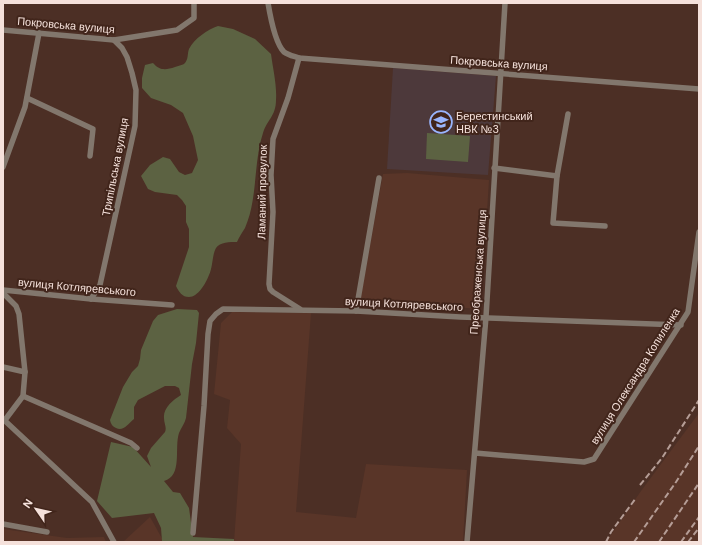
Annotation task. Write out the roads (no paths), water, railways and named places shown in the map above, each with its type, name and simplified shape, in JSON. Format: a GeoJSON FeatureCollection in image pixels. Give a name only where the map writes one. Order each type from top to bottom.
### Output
{"type":"FeatureCollection","features":[{"type":"Feature","properties":{"kind":"street","name":"Покровська вулиця"},"geometry":{"type":"LineString","coordinates":[[3,30],[114,40],[177,30],[194,18],[194,3]]}},
{"type":"Feature","properties":{"kind":"street"},"geometry":{"type":"LineString","coordinates":[[268,3],[279,45],[286,54],[298,58]]}},
{"type":"Feature","properties":{"kind":"street","name":"Преображенська вулиця"},"geometry":{"type":"LineString","coordinates":[[467,542],[486,317],[504,3]]}},
{"type":"Feature","properties":{"kind":"street"},"geometry":{"type":"LineString","coordinates":[[3,167],[27,98],[39,33]]}},
{"type":"Feature","properties":{"kind":"street","name":"Трипільська вулиця"},"geometry":{"type":"LineString","coordinates":[[91,299],[100,286],[136,126],[136,90],[127,58],[122,48],[114,40]]}},
{"type":"Feature","properties":{"kind":"street","name":"Покровська вулиця"},"geometry":{"type":"LineString","coordinates":[[298,58],[699,89]]}},
{"type":"Feature","properties":{"kind":"street","name":"Ламаний провулок"},"geometry":{"type":"LineString","coordinates":[[298,58],[288,98],[273,139],[271,175],[273,212],[269,284],[270,289],[273,292],[300,310]]}},
{"type":"Feature","properties":{"kind":"street"},"geometry":{"type":"LineString","coordinates":[[27,98],[93,129],[90,156]]}},
{"type":"Feature","properties":{"kind":"street"},"geometry":{"type":"LineString","coordinates":[[568,114],[557,176],[553,223],[606,226]]}},
{"type":"Feature","properties":{"kind":"street"},"geometry":{"type":"LineString","coordinates":[[494,168],[557,176]]}},
{"type":"Feature","properties":{"kind":"street"},"geometry":{"type":"LineString","coordinates":[[356,311],[379,178]]}},
{"type":"Feature","properties":{"kind":"street","name":"вулиця Олександра Копиленка"},"geometry":{"type":"LineString","coordinates":[[475,453],[584,462],[594,459],[688,312],[699,232]]}},
{"type":"Feature","properties":{"kind":"street"},"geometry":{"type":"LineString","coordinates":[[3,291],[16,306],[19,314],[25,372],[23,396],[4,420],[92,502],[114,542]]}},
{"type":"Feature","properties":{"kind":"street","name":"вулиця Котляревського"},"geometry":{"type":"LineString","coordinates":[[3,291],[172,305]]}},
{"type":"Feature","properties":{"kind":"street","name":"вулиця Котляревського"},"geometry":{"type":"LineString","coordinates":[[193,533],[204,406],[208,334],[210,321],[223,309],[356,311],[681,325]]}},
{"type":"Feature","properties":{"kind":"street"},"geometry":{"type":"LineString","coordinates":[[3,367],[25,372]]}},
{"type":"Feature","properties":{"kind":"street"},"geometry":{"type":"LineString","coordinates":[[23,396],[131,443],[137,448]]}},
{"type":"Feature","properties":{"kind":"street"},"geometry":{"type":"LineString","coordinates":[[3,524],[47,532]]}},
{"type":"Feature","properties":{"kind":"railway"},"geometry":{"type":"LineString","coordinates":[[640,485],[662,458],[699,400]]}},
{"type":"Feature","properties":{"kind":"railway"},"geometry":{"type":"LineString","coordinates":[[634,542],[699,446]]}},
{"type":"Feature","properties":{"kind":"railway"},"geometry":{"type":"LineString","coordinates":[[659,542],[699,483]]}},
{"type":"Feature","properties":{"kind":"railway"},"geometry":{"type":"LineString","coordinates":[[606,542],[611,532],[636,498]]}},
{"type":"Feature","properties":{"kind":"railway"},"geometry":{"type":"LineString","coordinates":[[681,542],[699,517]]}},
{"type":"Feature","properties":{"kind":"railway"},"geometry":{"type":"LineString","coordinates":[[688,542],[699,528]]}},
{"type":"Feature","properties":{"kind":"place","name":"Берестинський НВК №3"},"geometry":{"type":"Point","coordinates":[441,122]}}]}
